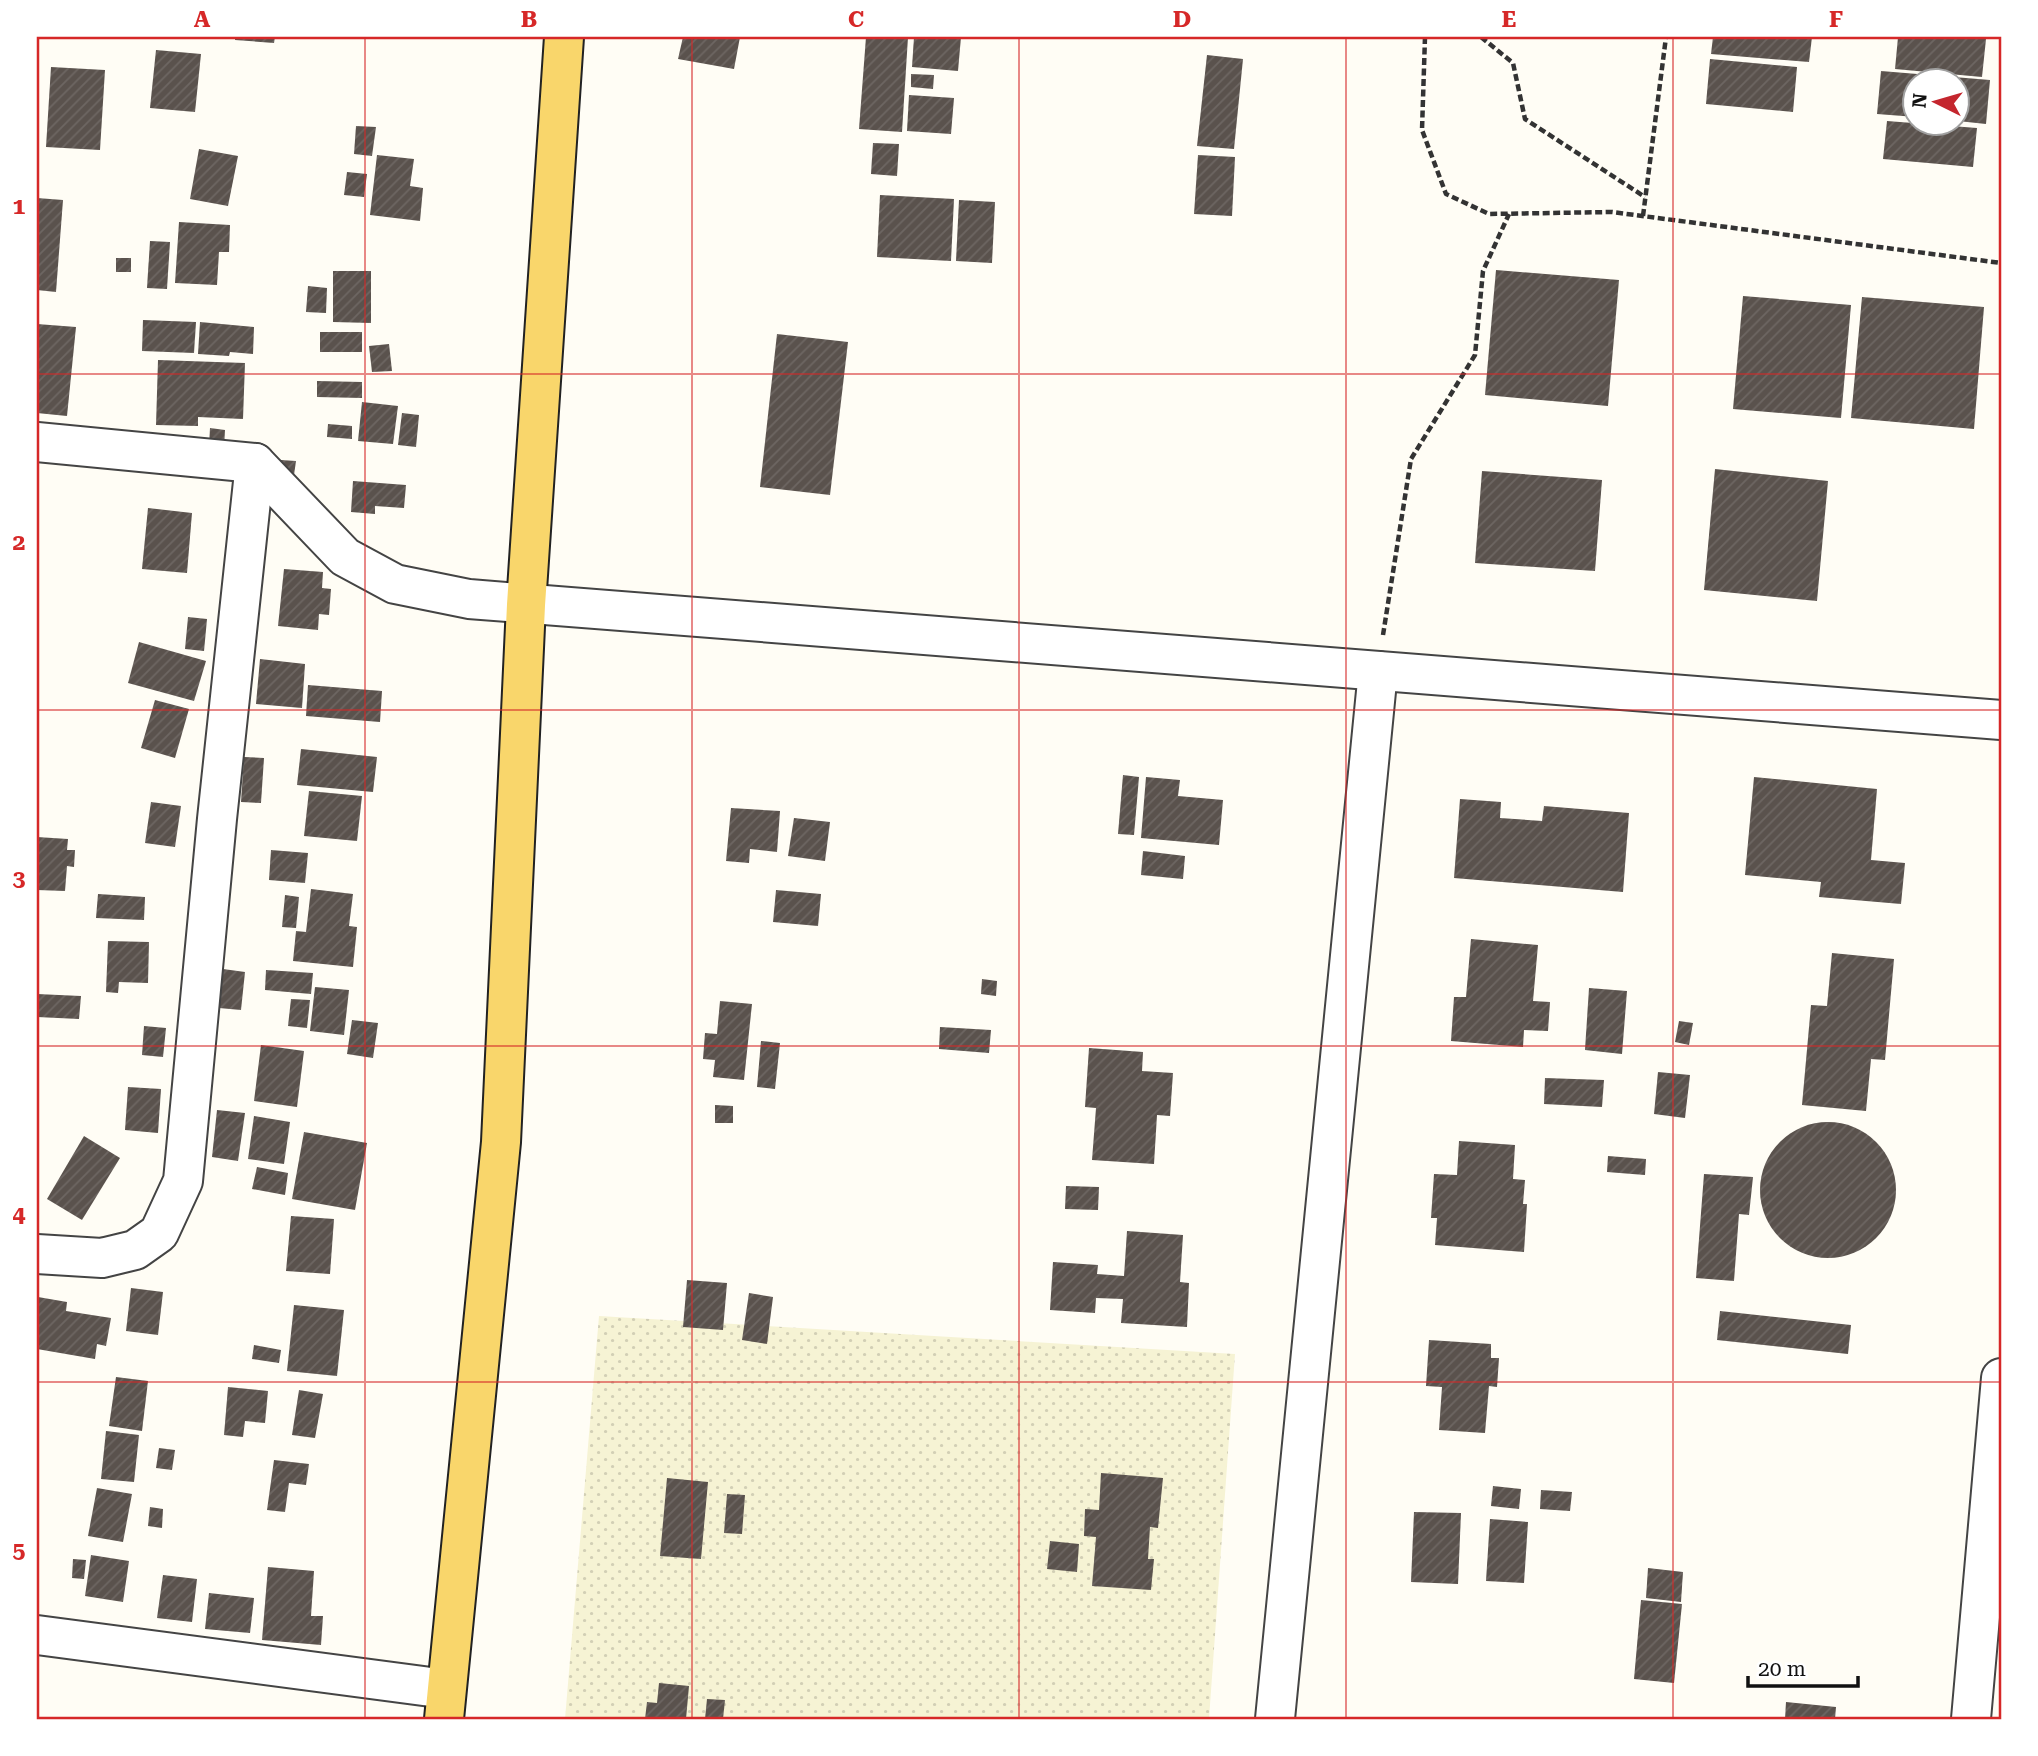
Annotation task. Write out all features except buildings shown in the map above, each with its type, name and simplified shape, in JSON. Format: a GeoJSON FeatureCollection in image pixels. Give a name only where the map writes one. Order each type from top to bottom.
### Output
{"type":"FeatureCollection","features":[{"type":"Feature","properties":{"kind":"main road"},"geometry":{"type":"LineString","coordinates":[[445,1704],[501,1142],[526,605],[564,37]]}},
{"type":"Feature","properties":{"kind":"street"},"geometry":{"type":"LineString","coordinates":[[37,442],[255,463],[345,557],[395,584],[469,598],[526,605],[2001,720]]}},
{"type":"Feature","properties":{"kind":"street"},"geometry":{"type":"LineString","coordinates":[[37,1254],[102,1258],[135,1250],[159,1233],[183,1181],[217,820],[255,463]]}},
{"type":"Feature","properties":{"kind":"street"},"geometry":{"type":"LineString","coordinates":[[1275,1719],[1378,671]]}},
{"type":"Feature","properties":{"kind":"street"},"geometry":{"type":"LineString","coordinates":[[1970,1719],[2001,1378]]}},
{"type":"Feature","properties":{"kind":"street"},"geometry":{"type":"LineString","coordinates":[[37,1635],[445,1704]]}},
{"type":"Feature","properties":{"kind":"path"},"geometry":{"type":"LineString","coordinates":[[1425,37],[1422,130],[1446,194],[1489,214],[1612,212],[2001,263]]}},
{"type":"Feature","properties":{"kind":"path"},"geometry":{"type":"LineString","coordinates":[[1481,37],[1513,62],[1525,119],[1645,197]]}},
{"type":"Feature","properties":{"kind":"path"},"geometry":{"type":"LineString","coordinates":[[1643,216],[1665,37]]}},
{"type":"Feature","properties":{"kind":"path"},"geometry":{"type":"LineString","coordinates":[[1378,671],[1411,458],[1475,355],[1483,271],[1509,214]]}},
{"type":"Feature","properties":{"kind":"shaded area"},"geometry":{"type":"Polygon","coordinates":[[[599,1316],[1235,1354],[1209,1719],[565,1719],[599,1316]]]}}]}
